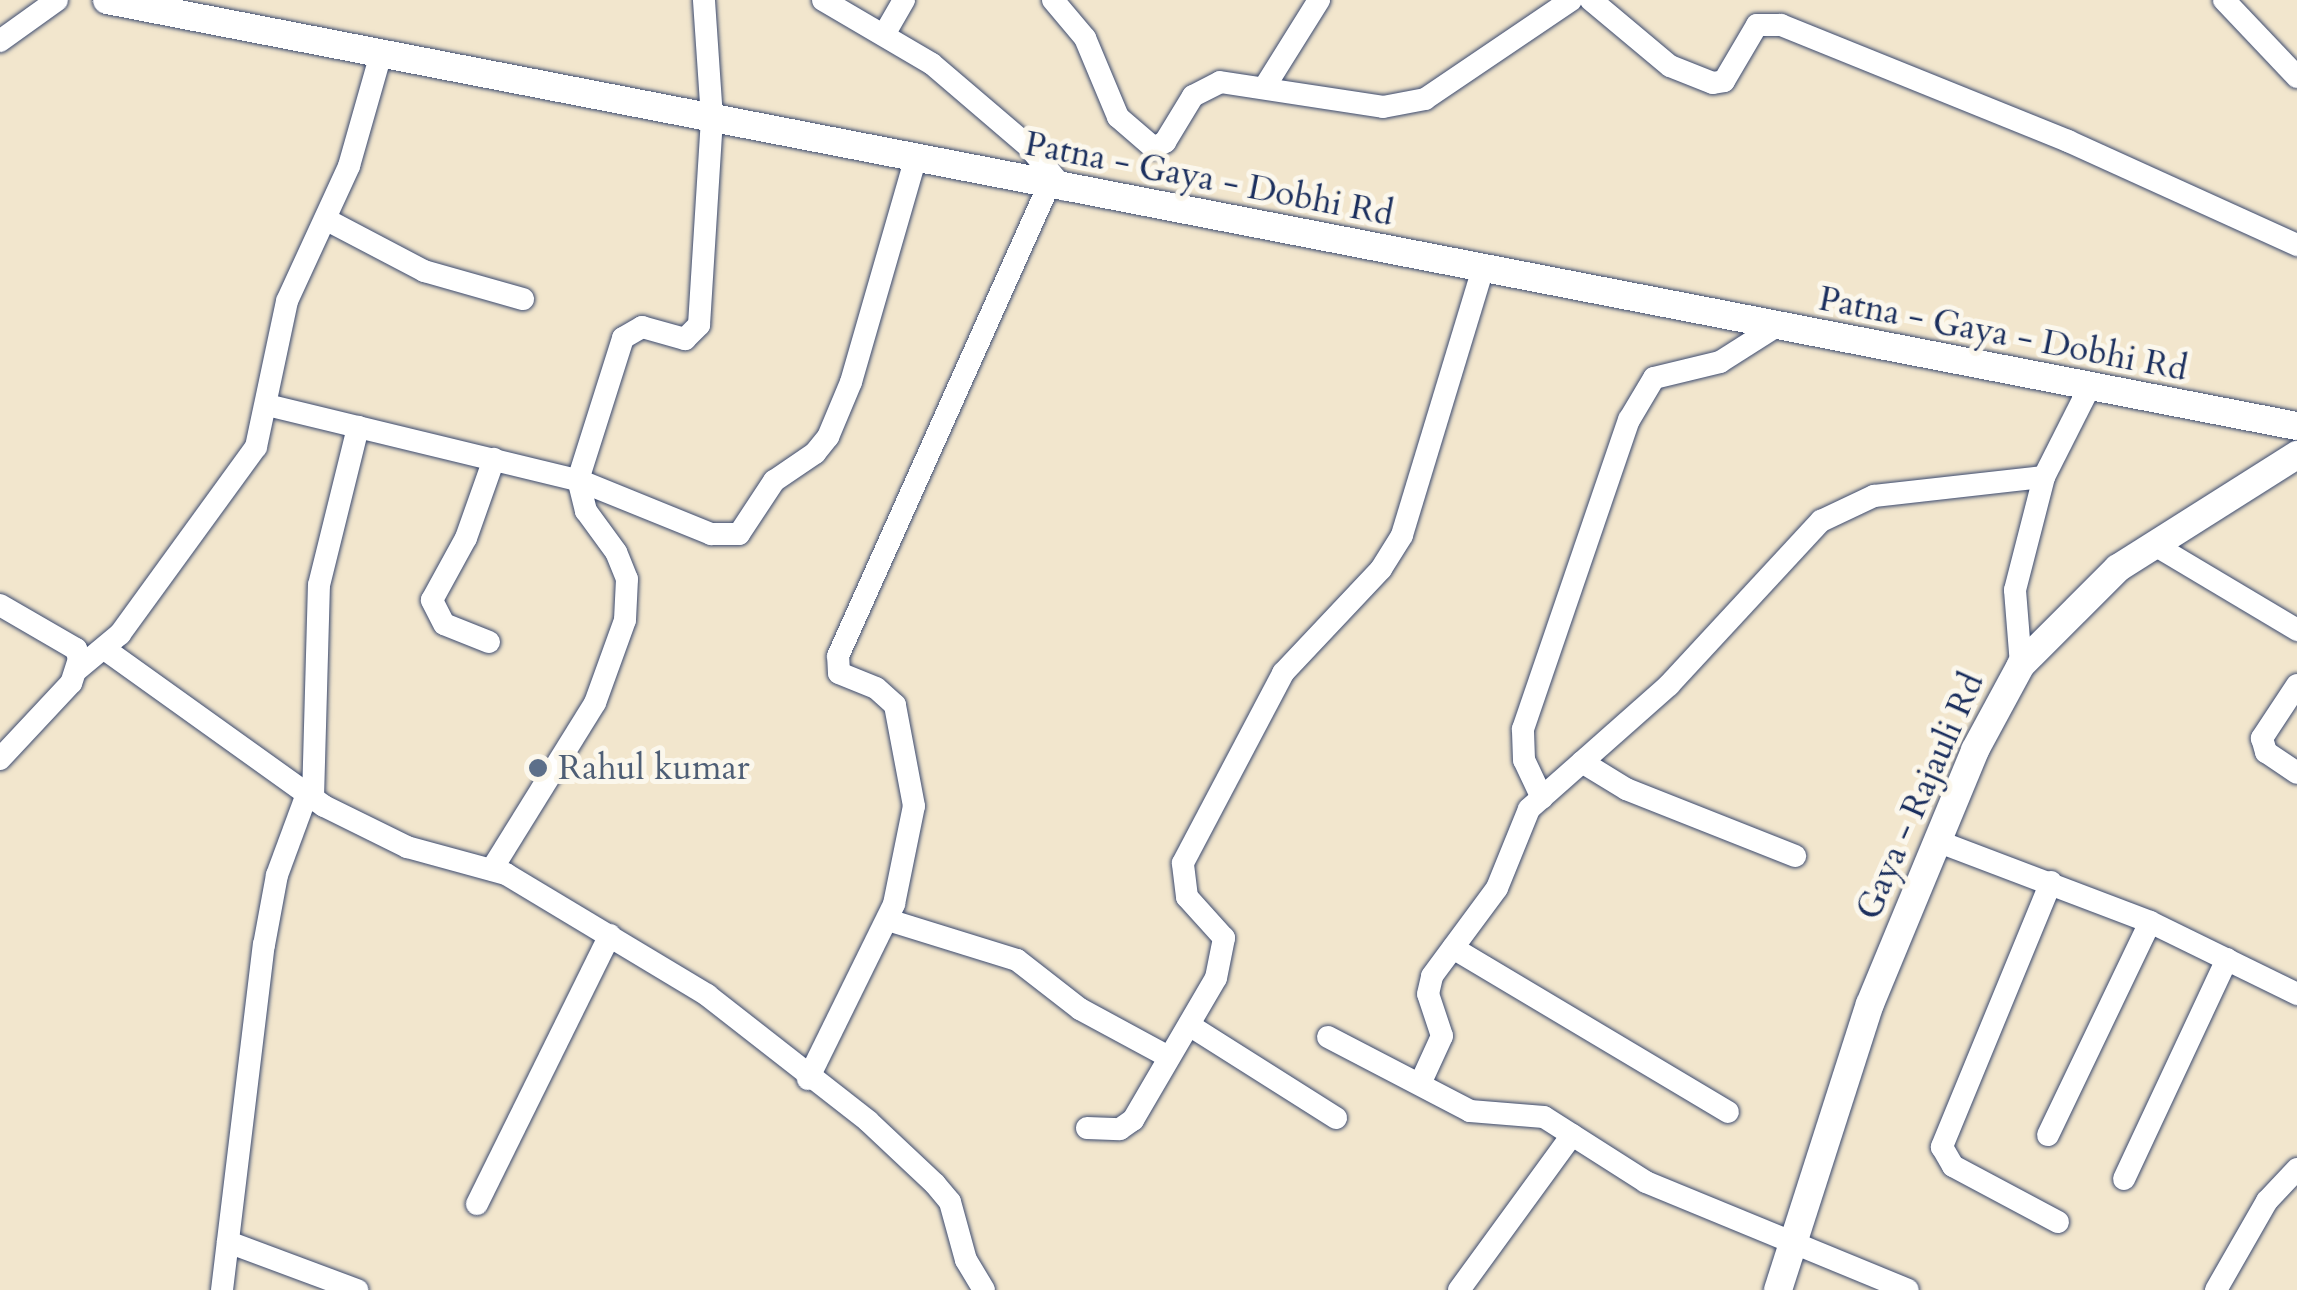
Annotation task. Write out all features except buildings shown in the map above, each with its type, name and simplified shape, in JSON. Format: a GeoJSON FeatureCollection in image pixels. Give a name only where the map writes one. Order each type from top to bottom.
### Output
{"type":"FeatureCollection","features":[{"type":"Feature","properties":{"kind":"main road","name":"Patna - Gaya - Dobhi Rd"},"geometry":{"type":"LineString","coordinates":[[106,0],[380,57],[916,157],[1482,272],[2297,426]]}},
{"type":"Feature","properties":{"kind":"main road","name":"Gaya - Rajauli Rd"},"geometry":{"type":"LineString","coordinates":[[1778,1290],[1843,1076],[1937,840],[2021,665],[2087,595],[2153,544],[2297,456]]}},
{"type":"Feature","properties":{"kind":"street"},"geometry":{"type":"LineString","coordinates":[[0,41],[57,0]]}},
{"type":"Feature","properties":{"kind":"street"},"geometry":{"type":"LineString","coordinates":[[492,869],[595,703],[625,620],[626,579],[616,552],[586,511],[578,480],[623,338],[642,328],[685,338],[699,324],[712,118],[704,0]]}},
{"type":"Feature","properties":{"kind":"street"},"geometry":{"type":"LineString","coordinates":[[808,1079],[888,920],[914,806],[901,717],[889,696],[839,673],[838,656],[1057,188],[1002,123],[885,33],[822,0]]}},
{"type":"Feature","properties":{"kind":"street"},"geometry":{"type":"LineString","coordinates":[[885,33],[904,0]]}},
{"type":"Feature","properties":{"kind":"street"},"geometry":{"type":"LineString","coordinates":[[1053,0],[1085,38],[1118,118],[1146,146],[1165,142],[1193,96],[1210,84],[1264,88],[1365,105],[1406,105],[1443,92],[1572,0]]}},
{"type":"Feature","properties":{"kind":"street"},"geometry":{"type":"LineString","coordinates":[[1264,88],[1319,0]]}},
{"type":"Feature","properties":{"kind":"street"},"geometry":{"type":"LineString","coordinates":[[1591,0],[1670,66],[1713,83],[1724,81],[1757,25],[1781,24],[2068,142],[2297,245]]}},
{"type":"Feature","properties":{"kind":"street"},"geometry":{"type":"LineString","coordinates":[[2224,0],[2297,77]]}},
{"type":"Feature","properties":{"kind":"street"},"geometry":{"type":"LineString","coordinates":[[0,759],[78,669],[106,650],[244,466],[267,405],[287,301],[327,220],[380,57]]}},
{"type":"Feature","properties":{"kind":"street"},"geometry":{"type":"LineString","coordinates":[[267,405],[578,480],[726,537],[746,528],[774,481],[816,454],[828,437],[851,382],[916,157]]}},
{"type":"Feature","properties":{"kind":"street"},"geometry":{"type":"LineString","coordinates":[[327,220],[424,271],[522,299]]}},
{"type":"Feature","properties":{"kind":"street"},"geometry":{"type":"LineString","coordinates":[[1087,1128],[1120,1130],[1133,1120],[1166,1056],[1216,978],[1224,938],[1187,898],[1183,863],[1283,674],[1381,569],[1402,535],[1482,272]]}},
{"type":"Feature","properties":{"kind":"street"},"geometry":{"type":"LineString","coordinates":[[1542,798],[1524,760],[1523,728],[1629,420],[1654,378],[1720,362],[1772,328]]}},
{"type":"Feature","properties":{"kind":"street"},"geometry":{"type":"LineString","coordinates":[[2021,665],[2014,590],[2044,477],[2089,388]]}},
{"type":"Feature","properties":{"kind":"street"},"geometry":{"type":"LineString","coordinates":[[222,1290],[264,945],[277,875],[310,796],[319,585],[358,427]]}},
{"type":"Feature","properties":{"kind":"street"},"geometry":{"type":"LineString","coordinates":[[489,642],[444,624],[432,600],[466,538],[494,459]]}},
{"type":"Feature","properties":{"kind":"street"},"geometry":{"type":"LineString","coordinates":[[1420,1084],[1442,1036],[1428,985],[1497,888],[1520,824],[1542,798],[1669,685],[1821,522],[1874,496],[2044,477]]}},
{"type":"Feature","properties":{"kind":"street"},"geometry":{"type":"LineString","coordinates":[[2153,544],[2297,630]]}},
{"type":"Feature","properties":{"kind":"street"},"geometry":{"type":"LineString","coordinates":[[0,605],[76,648],[78,669]]}},
{"type":"Feature","properties":{"kind":"street"},"geometry":{"type":"LineString","coordinates":[[106,650],[310,796],[395,842],[492,869],[707,995],[808,1079],[868,1121],[935,1184],[950,1202],[966,1260],[984,1290]]}},
{"type":"Feature","properties":{"kind":"street"},"geometry":{"type":"LineString","coordinates":[[2297,685],[2262,738],[2266,752],[2297,773]]}},
{"type":"Feature","properties":{"kind":"street"},"geometry":{"type":"LineString","coordinates":[[1582,762],[1636,794],[1796,856]]}},
{"type":"Feature","properties":{"kind":"street"},"geometry":{"type":"LineString","coordinates":[[1937,840],[2150,922],[2297,994]]}},
{"type":"Feature","properties":{"kind":"street"},"geometry":{"type":"LineString","coordinates":[[2051,882],[1942,1147],[1953,1166],[2058,1222]]}},
{"type":"Feature","properties":{"kind":"street"},"geometry":{"type":"LineString","coordinates":[[888,920],[1018,960],[1080,1009],[1166,1056]]}},
{"type":"Feature","properties":{"kind":"street"},"geometry":{"type":"LineString","coordinates":[[2048,1135],[2150,922]]}},
{"type":"Feature","properties":{"kind":"street"},"geometry":{"type":"LineString","coordinates":[[477,1204],[610,935]]}},
{"type":"Feature","properties":{"kind":"street"},"geometry":{"type":"LineString","coordinates":[[1453,948],[1728,1112]]}},
{"type":"Feature","properties":{"kind":"street"},"geometry":{"type":"LineString","coordinates":[[2124,1178],[2227,959]]}},
{"type":"Feature","properties":{"kind":"street"},"geometry":{"type":"LineString","coordinates":[[1189,1025],[1336,1118]]}},
{"type":"Feature","properties":{"kind":"street"},"geometry":{"type":"LineString","coordinates":[[1328,1037],[1470,1110],[1528,1112],[1646,1182],[1908,1290]]}},
{"type":"Feature","properties":{"kind":"street"},"geometry":{"type":"LineString","coordinates":[[1459,1290],[1572,1135]]}},
{"type":"Feature","properties":{"kind":"street"},"geometry":{"type":"LineString","coordinates":[[2216,1290],[2266,1201],[2297,1168]]}},
{"type":"Feature","properties":{"kind":"street"},"geometry":{"type":"LineString","coordinates":[[228,1242],[357,1290]]}},
{"type":"Feature","properties":{"kind":"place","name":"Rahul kumar"},"geometry":{"type":"Point","coordinates":[538,768]}}]}
